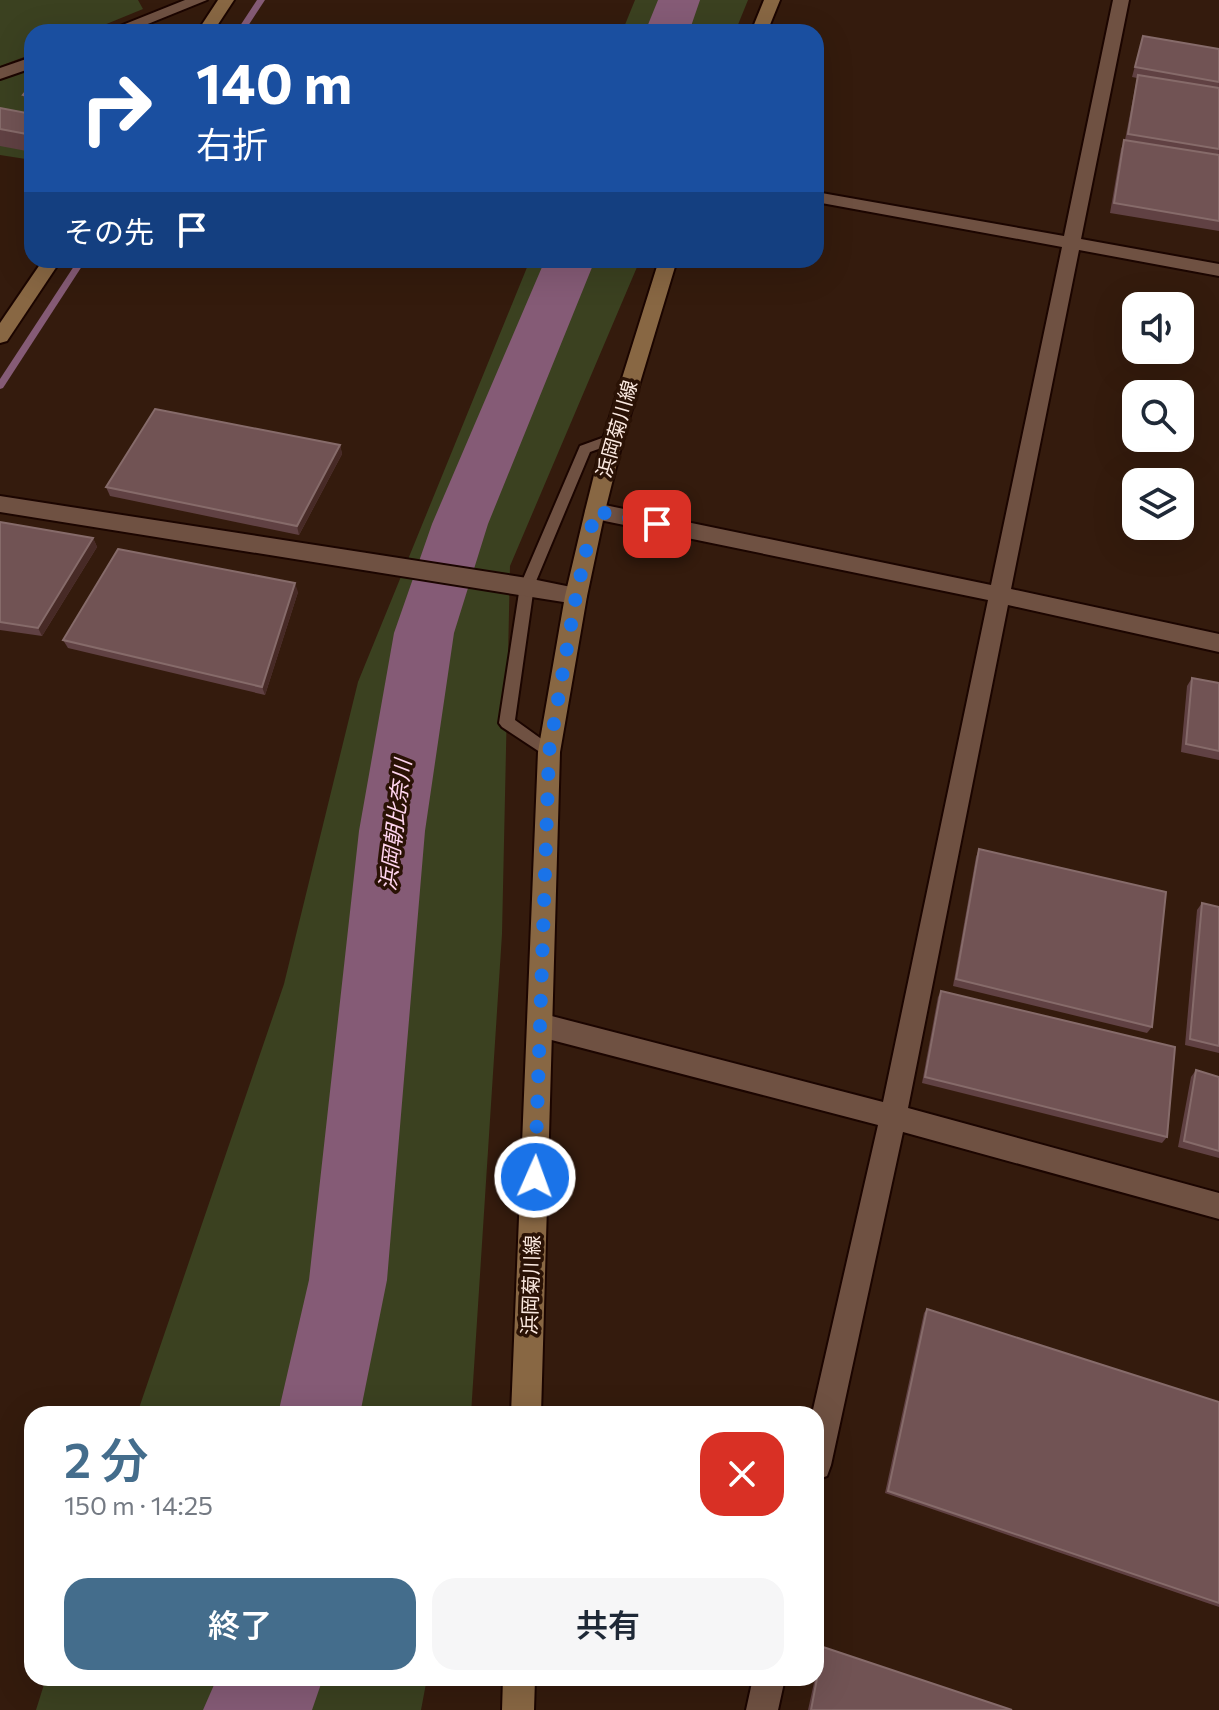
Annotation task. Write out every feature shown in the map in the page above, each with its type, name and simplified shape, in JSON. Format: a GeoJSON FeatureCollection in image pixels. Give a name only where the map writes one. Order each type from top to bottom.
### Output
{"type":"FeatureCollection","features":[{"type":"Feature","properties":{"kind":"main road"},"geometry":{"type":"LineString","coordinates":[[210,24],[226,0]]}},
{"type":"Feature","properties":{"kind":"main road"},"geometry":{"type":"LineString","coordinates":[[762,24],[772,0]]}},
{"type":"Feature","properties":{"kind":"main road"},"geometry":{"type":"LineString","coordinates":[[0,337],[47,268]]}},
{"type":"Feature","properties":{"kind":"main road","name":"浜岡菊川線"},"geometry":{"type":"LineString","coordinates":[[526,1406],[549,752],[576,596],[595,511],[613,439],[666,268]]}},
{"type":"Feature","properties":{"kind":"street"},"geometry":{"type":"LineString","coordinates":[[134,24],[199,0]]}},
{"type":"Feature","properties":{"kind":"street"},"geometry":{"type":"LineString","coordinates":[[824,1429],[893,1116],[997,594],[1121,0]]}},
{"type":"Feature","properties":{"kind":"street"},"geometry":{"type":"LineString","coordinates":[[0,74],[24,65]]}},
{"type":"Feature","properties":{"kind":"street"},"geometry":{"type":"LineString","coordinates":[[824,198],[1219,270]]}},
{"type":"Feature","properties":{"kind":"street"},"geometry":{"type":"LineString","coordinates":[[0,504],[576,596]]}},
{"type":"Feature","properties":{"kind":"street"},"geometry":{"type":"LineString","coordinates":[[595,511],[1219,643]]}},
{"type":"Feature","properties":{"kind":"street"},"geometry":{"type":"LineString","coordinates":[[540,1025],[893,1116],[1219,1206]]}},
{"type":"Feature","properties":{"kind":"street"},"geometry":{"type":"LineString","coordinates":[[762,1710],[767,1686]]}},
{"type":"Feature","properties":{"kind":"lane"},"geometry":{"type":"LineString","coordinates":[[549,752],[507,723],[527,586],[585,449],[613,439]]}},
{"type":"Feature","properties":{"kind":"green space"},"geometry":{"type":"Polygon","coordinates":[[[0,0],[138,0],[143,9],[106,24],[24,24],[24,57],[0,66],[0,0]]]}},
{"type":"Feature","properties":{"kind":"green space"},"geometry":{"type":"Polygon","coordinates":[[[635,0],[748,0],[738,24],[625,24],[635,0]]]}},
{"type":"Feature","properties":{"kind":"green space"},"geometry":{"type":"Polygon","coordinates":[[[24,67],[24,159],[0,155],[0,76],[24,67]]]}},
{"type":"Feature","properties":{"kind":"green space"},"geometry":{"type":"Polygon","coordinates":[[[527,268],[637,268],[510,566],[502,934],[472,1406],[140,1406],[284,984],[358,682],[527,268]]]}},
{"type":"Feature","properties":{"kind":"green space"},"geometry":{"type":"Polygon","coordinates":[[[44,1686],[426,1686],[421,1710],[36,1710],[44,1686]]]}},
{"type":"Feature","properties":{"kind":"building"},"geometry":{"type":"Polygon","coordinates":[[[1143,36],[1219,49],[1219,82],[1135,67],[1143,36]]]}},
{"type":"Feature","properties":{"kind":"building"},"geometry":{"type":"Polygon","coordinates":[[[1138,75],[1219,88],[1219,149],[1128,134],[1138,75]]]}},
{"type":"Feature","properties":{"kind":"building"},"geometry":{"type":"Polygon","coordinates":[[[0,108],[24,112],[24,134],[0,129],[0,108]]]}},
{"type":"Feature","properties":{"kind":"building"},"geometry":{"type":"Polygon","coordinates":[[[1124,140],[1219,155],[1219,221],[1114,203],[1124,140]]]}},
{"type":"Feature","properties":{"kind":"building"},"geometry":{"type":"Polygon","coordinates":[[[155,409],[340,445],[297,526],[106,487],[155,409]]]}},
{"type":"Feature","properties":{"kind":"building"},"geometry":{"type":"Polygon","coordinates":[[[0,522],[93,538],[38,628],[0,622],[0,522]]]}},
{"type":"Feature","properties":{"kind":"building"},"geometry":{"type":"Polygon","coordinates":[[[118,549],[295,583],[262,687],[63,640],[118,549]]]}},
{"type":"Feature","properties":{"kind":"building"},"geometry":{"type":"Polygon","coordinates":[[[1192,678],[1219,683],[1219,751],[1186,744],[1192,678]]]}},
{"type":"Feature","properties":{"kind":"building"},"geometry":{"type":"Polygon","coordinates":[[[979,849],[1166,892],[1152,1027],[956,979],[979,849]]]}},
{"type":"Feature","properties":{"kind":"building"},"geometry":{"type":"Polygon","coordinates":[[[1202,903],[1219,907],[1219,1046],[1190,1039],[1202,903]]]}},
{"type":"Feature","properties":{"kind":"building"},"geometry":{"type":"Polygon","coordinates":[[[941,991],[1175,1047],[1167,1137],[925,1077],[941,991]]]}},
{"type":"Feature","properties":{"kind":"building"},"geometry":{"type":"Polygon","coordinates":[[[1196,1070],[1219,1077],[1219,1151],[1184,1141],[1196,1070]]]}},
{"type":"Feature","properties":{"kind":"building"},"geometry":{"type":"Polygon","coordinates":[[[927,1309],[1219,1402],[1219,1603],[888,1491],[927,1309]]]}},
{"type":"Feature","properties":{"kind":"building"},"geometry":{"type":"Polygon","coordinates":[[[824,1647],[1012,1710],[811,1710],[816,1686],[824,1686],[824,1647]]]}},
{"type":"Feature","properties":{"kind":"waterway"},"geometry":{"type":"LineString","coordinates":[[245,24],[261,0]]}},
{"type":"Feature","properties":{"kind":"waterway","name":"浜岡朝比奈川"},"geometry":{"type":"LineString","coordinates":[[670,24],[679,0]]}},
{"type":"Feature","properties":{"kind":"waterway"},"geometry":{"type":"LineString","coordinates":[[0,386],[77,268]]}},
{"type":"Feature","properties":{"kind":"waterway","name":"浜岡朝比奈川"},"geometry":{"type":"LineString","coordinates":[[321,1406],[348,1280],[392,831],[424,633],[460,524],[567,268]]}},
{"type":"Feature","properties":{"kind":"waterway","name":"浜岡朝比奈川"},"geometry":{"type":"LineString","coordinates":[[248,1710],[276,1686]]}},
{"type":"Feature","properties":{"kind":"waterway"},"geometry":{"type":"LineString","coordinates":[[275,1710],[279,1686]]}},
{"type":"Feature","properties":{"kind":"route"},"geometry":{"type":"LineString","coordinates":[[535,1177],[549,752],[576,596],[595,511],[657,524]]}}]}
